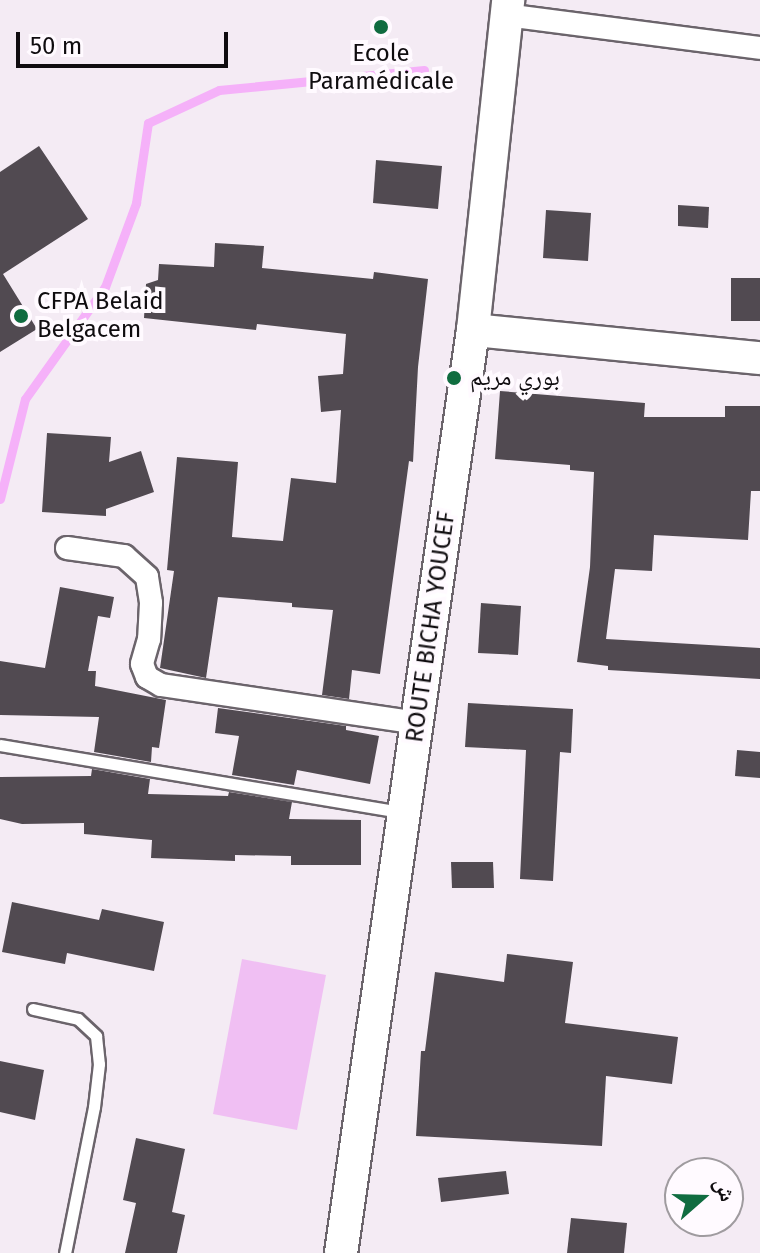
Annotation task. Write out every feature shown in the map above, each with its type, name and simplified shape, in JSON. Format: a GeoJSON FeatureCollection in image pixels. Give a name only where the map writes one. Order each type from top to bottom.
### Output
{"type":"FeatureCollection","features":[{"type":"Feature","properties":{"kind":"main road","name":"ROUTE BICHA YOUCEF"},"geometry":{"type":"LineString","coordinates":[[341,1253],[473,330],[507,8]]}},
{"type":"Feature","properties":{"kind":"main road"},"geometry":{"type":"LineString","coordinates":[[473,330],[760,358]]}},
{"type":"Feature","properties":{"kind":"street"},"geometry":{"type":"LineString","coordinates":[[507,8],[760,48]]}},
{"type":"Feature","properties":{"kind":"street"},"geometry":{"type":"LineString","coordinates":[[67,548],[124,556],[147,577],[151,615],[142,664],[147,677],[161,685],[418,723]]}},
{"type":"Feature","properties":{"kind":"lane"},"geometry":{"type":"LineString","coordinates":[[0,745],[405,812]]}},
{"type":"Feature","properties":{"kind":"lane"},"geometry":{"type":"LineString","coordinates":[[33,1009],[78,1019],[96,1036],[99,1064],[94,1107],[65,1253]]}},
{"type":"Feature","properties":{"kind":"shaded area"},"geometry":{"type":"Polygon","coordinates":[[[242,959],[326,975],[297,1130],[213,1114],[242,959]]]}},
{"type":"Feature","properties":{"kind":"building","name":"CFPA Belaid Belgacem"},"geometry":{"type":"Polygon","coordinates":[[[39,146],[88,219],[3,274],[37,329],[0,352],[0,172],[39,146]]]}},
{"type":"Feature","properties":{"kind":"building"},"geometry":{"type":"Polygon","coordinates":[[[376,160],[442,166],[438,209],[373,203],[376,160]]]}},
{"type":"Feature","properties":{"kind":"building"},"geometry":{"type":"Polygon","coordinates":[[[678,205],[709,207],[708,228],[678,226],[678,205]]]}},
{"type":"Feature","properties":{"kind":"building"},"geometry":{"type":"Polygon","coordinates":[[[546,210],[591,213],[588,261],[543,258],[546,210]]]}},
{"type":"Feature","properties":{"kind":"building"},"geometry":{"type":"Polygon","coordinates":[[[215,243],[264,246],[262,268],[373,279],[374,272],[428,279],[418,367],[413,462],[409,461],[380,674],[352,670],[349,699],[322,695],[333,610],[292,607],[292,603],[218,597],[206,678],[160,668],[174,571],[167,570],[177,457],[238,462],[232,537],[283,541],[291,478],[336,483],[341,410],[321,412],[318,376],[343,374],[346,334],[257,324],[256,330],[144,318],[146,284],[158,280],[159,264],[214,267],[215,243]]]}},
{"type":"Feature","properties":{"kind":"building"},"geometry":{"type":"Polygon","coordinates":[[[731,278],[760,278],[760,321],[731,321],[731,278]]]}},
{"type":"Feature","properties":{"kind":"building"},"geometry":{"type":"Polygon","coordinates":[[[500,391],[645,403],[644,417],[725,417],[725,406],[760,406],[760,491],[751,491],[748,540],[654,535],[652,571],[615,569],[606,639],[760,648],[760,679],[608,670],[608,666],[577,662],[590,567],[594,472],[570,470],[570,465],[495,459],[500,391]]]}},
{"type":"Feature","properties":{"kind":"building"},"geometry":{"type":"Polygon","coordinates":[[[47,433],[111,437],[109,462],[141,451],[154,492],[106,509],[106,516],[42,512],[47,433]]]}},
{"type":"Feature","properties":{"kind":"building"},"geometry":{"type":"Polygon","coordinates":[[[60,587],[114,597],[110,618],[98,616],[88,671],[96,671],[95,686],[166,700],[159,748],[152,747],[151,762],[94,752],[99,717],[0,715],[0,661],[45,668],[60,587]]]}},
{"type":"Feature","properties":{"kind":"building"},"geometry":{"type":"Polygon","coordinates":[[[481,603],[521,606],[518,655],[478,653],[481,603]]]}},
{"type":"Feature","properties":{"kind":"building"},"geometry":{"type":"Polygon","coordinates":[[[468,703],[573,709],[571,753],[560,752],[553,881],[520,879],[526,750],[465,747],[468,703]]]}},
{"type":"Feature","properties":{"kind":"building"},"geometry":{"type":"Polygon","coordinates":[[[218,708],[346,726],[346,730],[379,736],[370,784],[297,770],[294,785],[232,775],[239,736],[215,733],[218,708]]]}},
{"type":"Feature","properties":{"kind":"building"},"geometry":{"type":"Polygon","coordinates":[[[737,750],[760,752],[760,778],[735,776],[737,750]]]}},
{"type":"Feature","properties":{"kind":"building"},"geometry":{"type":"Polygon","coordinates":[[[92,769],[150,779],[148,794],[228,796],[229,792],[292,802],[289,819],[361,820],[361,865],[291,865],[291,856],[235,855],[235,861],[151,858],[152,840],[84,834],[84,823],[22,824],[0,819],[0,777],[91,776],[92,769]]]}},
{"type":"Feature","properties":{"kind":"building"},"geometry":{"type":"Polygon","coordinates":[[[451,862],[493,862],[494,888],[452,888],[451,862]]]}},
{"type":"Feature","properties":{"kind":"building"},"geometry":{"type":"Polygon","coordinates":[[[12,902],[99,920],[102,909],[164,922],[154,971],[67,953],[65,964],[2,952],[12,902]]]}},
{"type":"Feature","properties":{"kind":"building"},"geometry":{"type":"Polygon","coordinates":[[[507,954],[573,962],[565,1023],[678,1037],[672,1084],[606,1076],[602,1146],[416,1136],[421,1051],[425,1051],[435,972],[504,982],[507,954]]]}},
{"type":"Feature","properties":{"kind":"building"},"geometry":{"type":"Polygon","coordinates":[[[0,1061],[44,1070],[35,1120],[0,1112],[0,1061]]]}},
{"type":"Feature","properties":{"kind":"building"},"geometry":{"type":"Polygon","coordinates":[[[136,1138],[185,1149],[172,1212],[185,1215],[177,1253],[125,1253],[136,1203],[123,1200],[136,1138]]]}},
{"type":"Feature","properties":{"kind":"building"},"geometry":{"type":"Polygon","coordinates":[[[506,1171],[509,1194],[441,1202],[438,1178],[506,1171]]]}},
{"type":"Feature","properties":{"kind":"building"},"geometry":{"type":"Polygon","coordinates":[[[571,1218],[627,1223],[624,1253],[567,1253],[571,1218]]]}},
{"type":"Feature","properties":{"kind":"waterway"},"geometry":{"type":"LineString","coordinates":[[0,499],[25,399],[105,287],[136,203],[148,123],[219,90],[424,70]]}},
{"type":"Feature","properties":{"kind":"place","name":"Ecole Paramédicale"},"geometry":{"type":"Point","coordinates":[381,27]}},
{"type":"Feature","properties":{"kind":"place","name":"CFPA Belaid Belgacem"},"geometry":{"type":"Point","coordinates":[21,316]}},
{"type":"Feature","properties":{"kind":"place","name":"بوري مريم"},"geometry":{"type":"Point","coordinates":[454,378]}}]}
